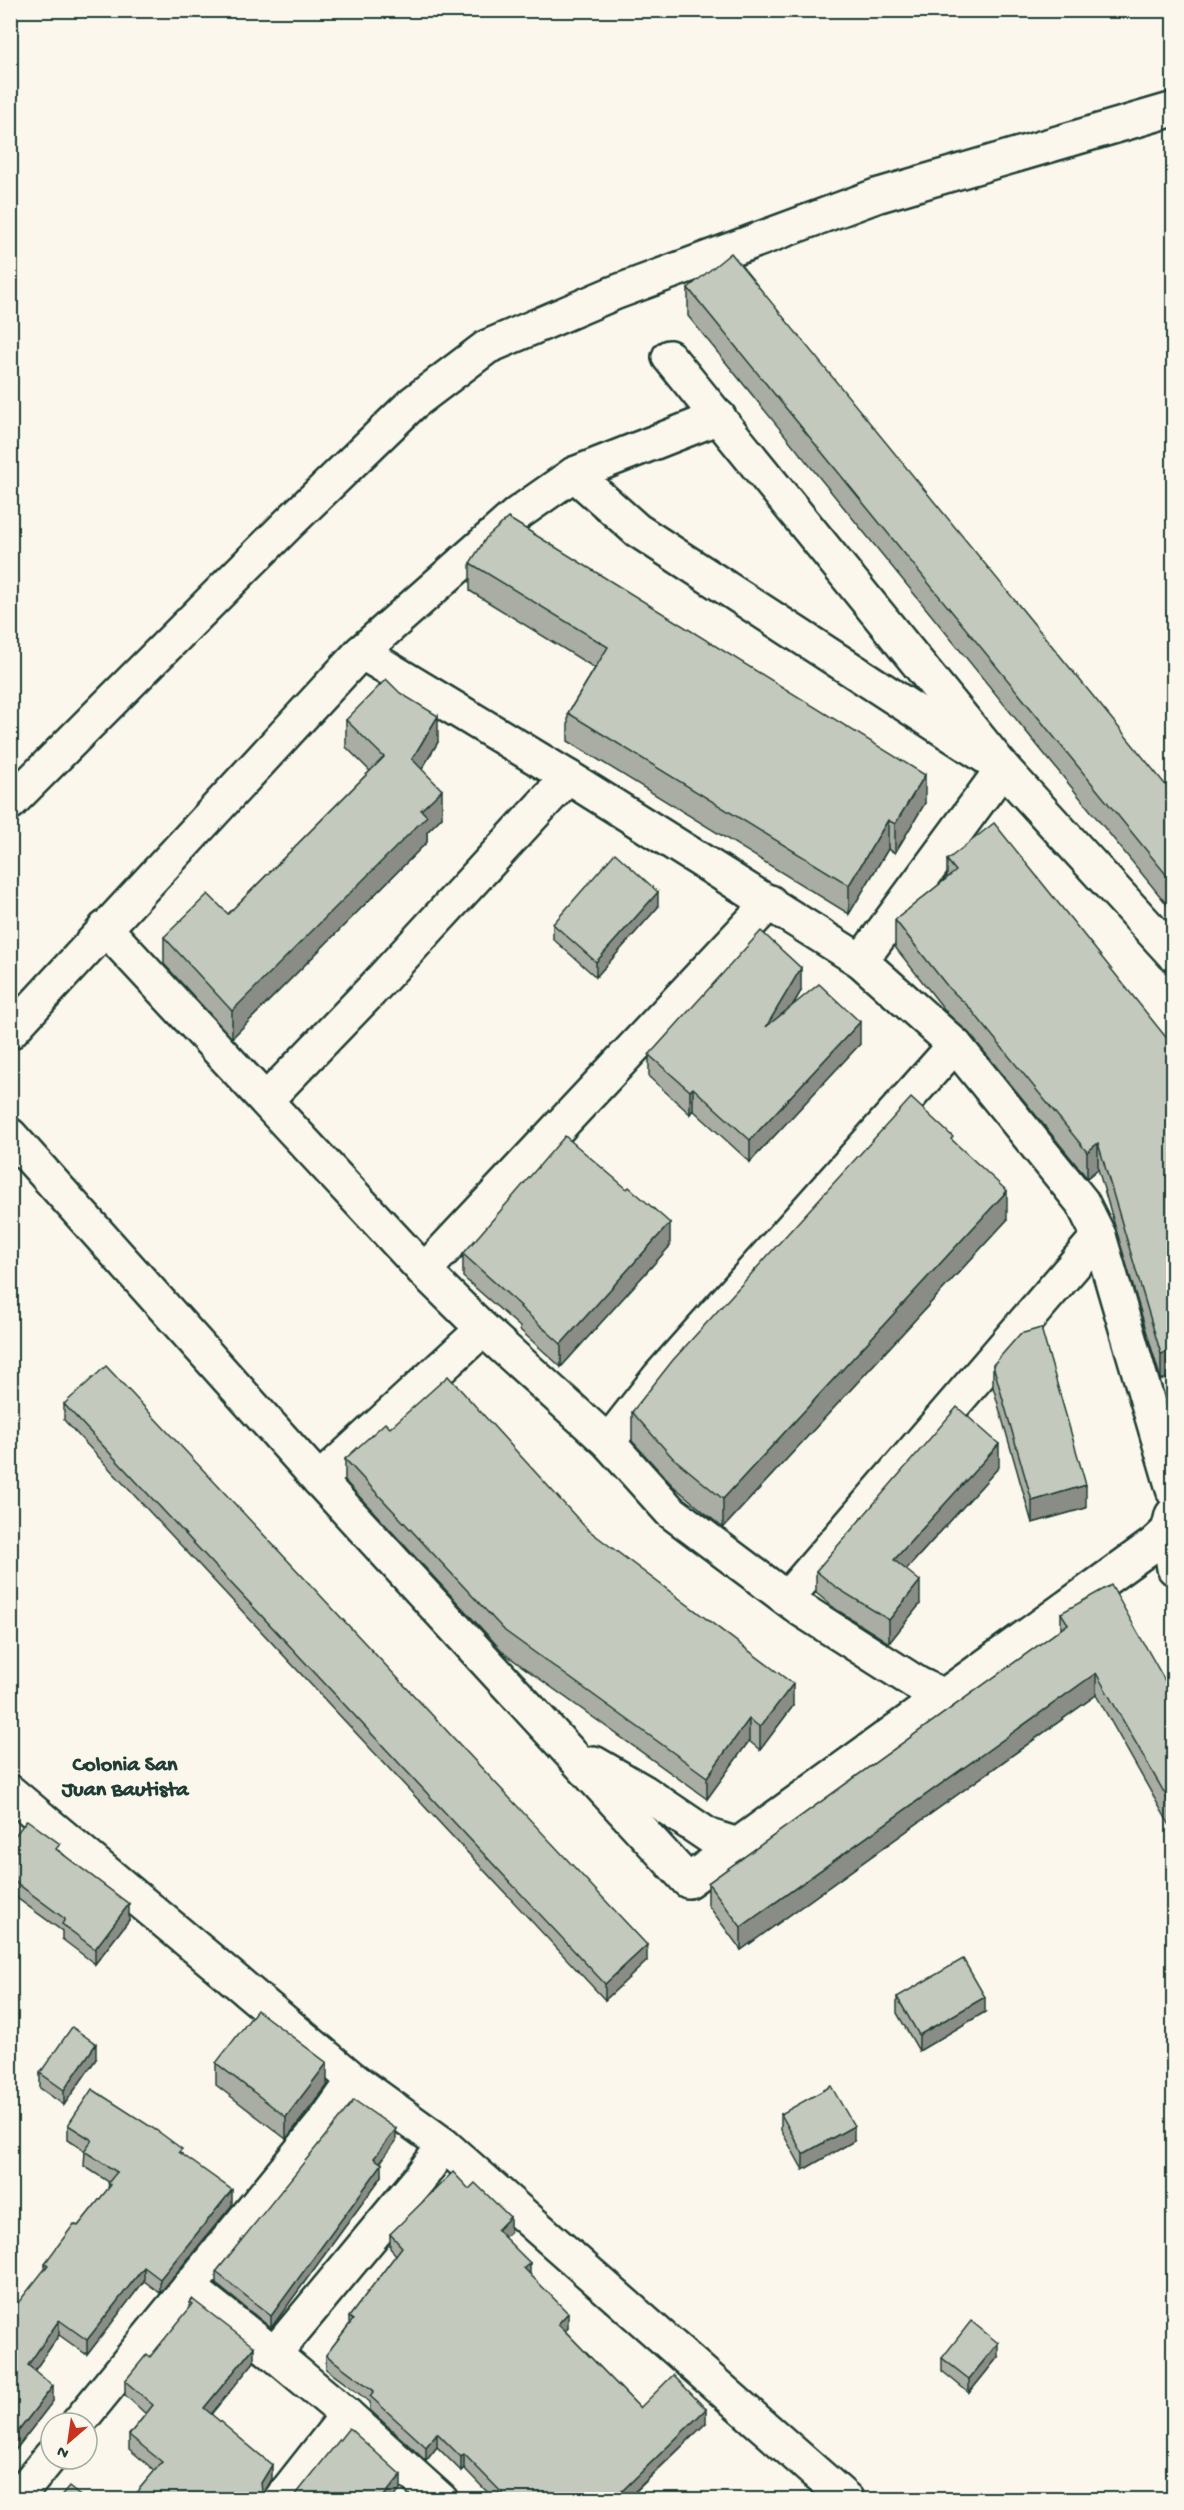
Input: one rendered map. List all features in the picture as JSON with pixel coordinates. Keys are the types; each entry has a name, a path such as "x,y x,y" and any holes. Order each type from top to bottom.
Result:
{"street":[{"path":"10,803 289,523 413,403 487,347 614,293 876,196 1173,109"},
{"path":"669,357 1003,768 1173,955"},
{"path":"10,1032 361,652 517,514 574,474 719,417"},
{"path":"574,474 637,530 1003,768"},
{"path":"361,652 568,777 861,961 955,1045 1082,1202 1099,1236 1173,1492"},
{"path":"861,961 1003,768"},
{"path":"266,1100 370,992 568,777"},
{"path":"424,1271 770,902"},
{"path":"105,928 424,1271 483,1329 608,1442 670,1511 787,1598 918,1684 944,1696"},
{"path":"608,1442 659,1377 955,1045"},
{"path":"10,1135 319,1480 688,1881 1154,1544 1171,1519"},
{"path":"787,1598 1099,1236"},
{"path":"319,1480 483,1329"},
{"path":"1171,1519 1173,1568"},
{"path":"564,1746 644,1792 709,1836 738,1845"},
{"path":"10,1792 354,2080 444,2145 847,2499"},
{"path":"88,2411 325,2121 354,2080"},
{"path":"274,2354 420,2178 444,2145"},
{"path":"189,2288 274,2354 347,2415 441,2499"},
{"path":"280,2499 347,2415"},
{"path":"15,2499 39,2470"}],"building":[{"path":"731,253 1173,794 1173,883 688,288"},
{"path":"508,518 925,775 895,824 888,820 849,885 568,713 608,647 470,563 486,538"},
{"path":"386,679 400,693 438,716 412,759 442,790 421,810 427,816 232,1011 164,937 208,894 228,914 384,757 346,720"},
{"path":"994,823 1173,1046 1173,1350 1161,1354 1098,1143 1087,1152 969,1007 948,987 895,920 956,871 947,860"},
{"path":"615,853 658,892 596,962 553,924"},
{"path":"761,931 801,968 766,1027 819,984 860,1022 750,1140 693,1088 690,1091 649,1055"},
{"path":"911,1098 1007,1191 723,1499 672,1457 632,1412 673,1360"},
{"path":"565,1136 670,1223 561,1344 463,1254"},
{"path":"1041,1328 1086,1485 1032,1501 993,1365 1020,1334"},
{"path":"106,1366 647,1945 605,1984 64,1404"},
{"path":"448,1376 587,1529 793,1684 760,1727 749,1719 707,1777 505,1631 345,1459 385,1423 390,1428"},
{"path":"957,1407 999,1444 894,1560 920,1581 889,1620 837,1588 816,1571"},
{"path":"1111,1585 1173,1695 1173,1808 1096,1673 741,1927 708,1883 1068,1624 1061,1613"},
{"path":"27,1820 60,1844 56,1849 129,1904 95,1949 62,1924 65,1919 10,1878 10,1842"},
{"path":"963,1959 985,1997 919,2035 897,1997"},
{"path":"257,2010 327,2063 286,2117 216,2063"},
{"path":"72,2027 96,2044 64,2090 40,2073"},
{"path":"831,2086 854,2126 803,2154 781,2114"},
{"path":"92,2089 159,2132 182,2149 179,2152 232,2190 160,2279 144,2267 87,2340 59,2320 28,2365 53,2386 10,2442 10,2313 48,2265 45,2263 74,2224 78,2226 111,2185 108,2183 117,2172 84,2151 92,2140 68,2125"},
{"path":"354,2100 396,2129 374,2158 382,2164 271,2316 216,2272"},
{"path":"453,2172 469,2189 475,2183 510,2217 497,2230 530,2263 524,2268 568,2313 558,2324 640,2408 673,2375 706,2409 621,2492 628,2499 508,2499 464,2454 461,2457 437,2433 426,2447 370,2396 374,2391 326,2355 353,2320 349,2317 402,2247 390,2234"},
{"path":"192,2299 254,2347 204,2408 272,2465 261,2483 262,2492 268,2499 141,2499 135,2494 162,2462 129,2435 153,2405 125,2381 147,2354 150,2357 193,2304 190,2302"},
{"path":"971,2321 998,2343 969,2379 942,2358"},
{"path":"349,2428 401,2475 383,2497 386,2499 291,2499 294,2497"},
{"path":"69,2487 84,2499 59,2499"}],"district":[{"name":"Colonia San Juan Bautista","path":"125,1775"}]}
